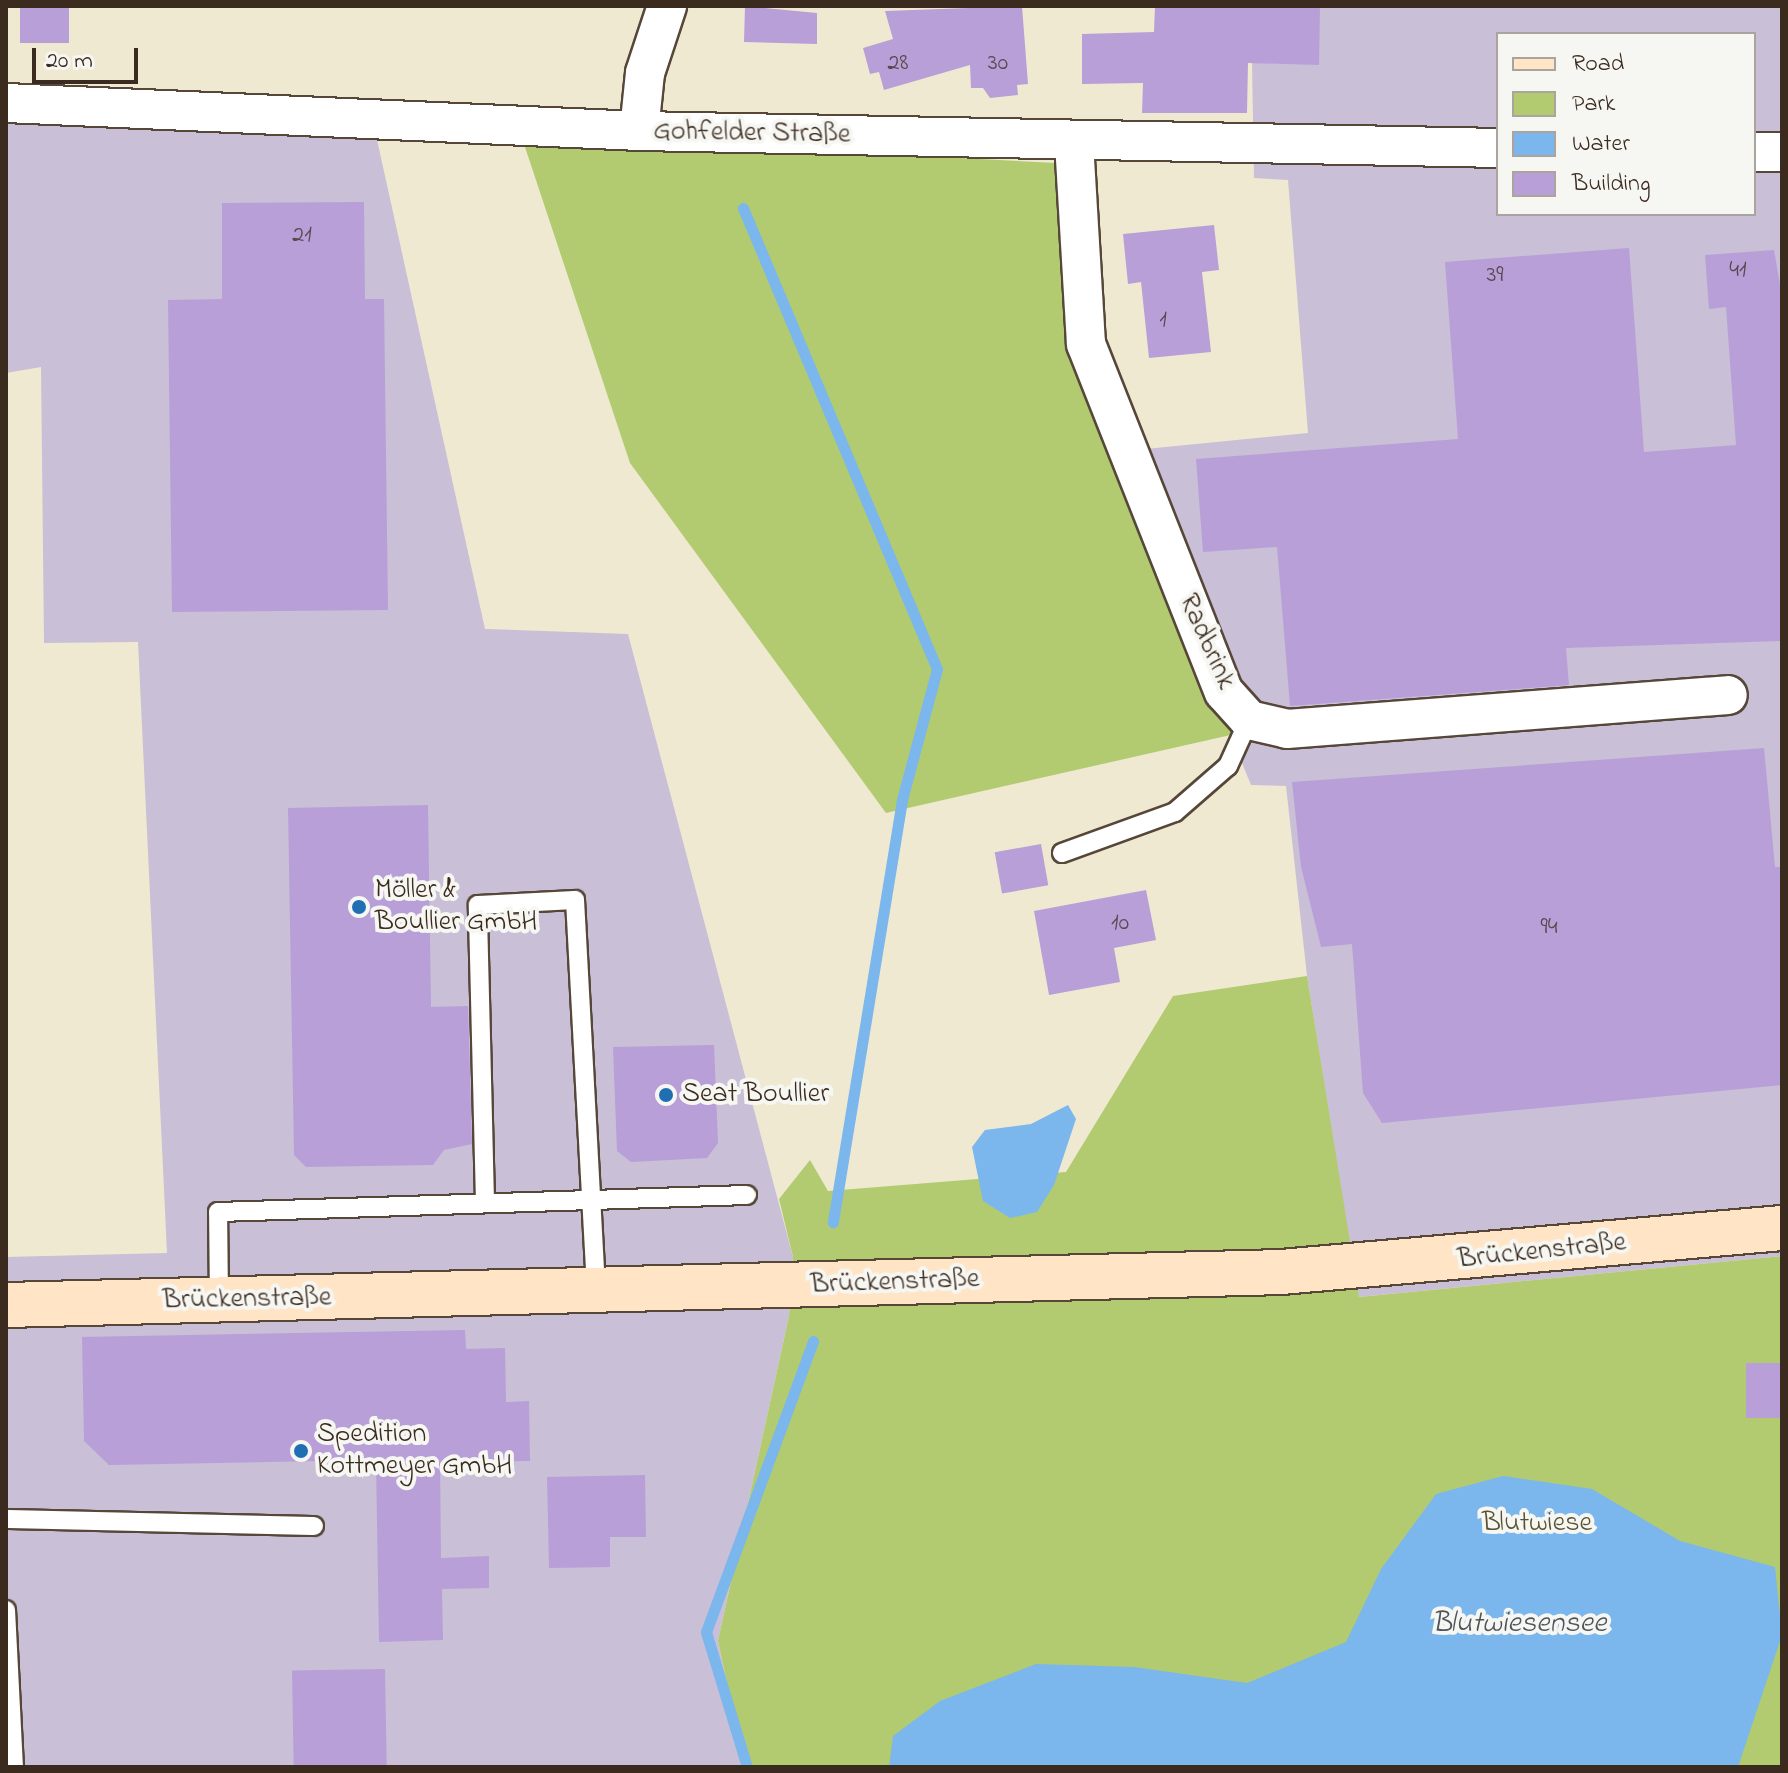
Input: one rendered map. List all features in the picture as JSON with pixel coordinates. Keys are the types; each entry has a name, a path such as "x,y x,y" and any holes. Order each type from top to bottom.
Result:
{"main road":[{"name":"Brückenstraße","path":"6,1305 596,1292 1372,1268 1782,1228"}],"street":[{"path":"639,131 645,73 667,6"},
{"name":"Gohfelder Straße","path":"6,103 639,131 1496,148"},
{"name":"Radbrink","path":"1074,142 1086,344 1224,692 1249,720 1287,729 1728,695"},
{"path":"1756,152 1782,152"}],"lane":[{"path":"1062,853 1175,812 1228,766 1249,720"},
{"path":"485,1202 478,905 575,900 596,1292"},
{"path":"219,1301 218,1212 747,1195"},
{"path":"6,1519 314,1526"},
{"path":"6,1610 14,1767"}],"shaded area":[{"path":"1251,6 1782,6 1782,1256 1358,1297 1307,976 1286,786 1251,785 1115,452 1308,433 1288,180 1254,178"},
{"path":"6,96 372,117 485,629 628,634 793,1257 789,1316 718,1641 745,1767 6,1767 6,1257 167,1253 138,642 44,643 41,367 6,373"}],"green space":[{"path":"521,135 1056,163 1076,351 1235,734 886,813 630,463"},
{"name":"Blutwiese","path":"1307,976 1359,1297 1782,1256 1782,1767 745,1767 718,1641 789,1316 793,1257 779,1199 810,1160 828,1191 1066,1172 1173,996"}],"water":[{"path":"1068,1105 1076,1119 1054,1185 1037,1212 1010,1218 983,1201 972,1147 985,1130 1031,1124"},
{"name":"Blutwiesensee","path":"1503,1476 1592,1489 1680,1541 1775,1567 1782,1635 1738,1767 889,1767 893,1736 940,1701 1036,1664 1134,1667 1247,1683 1346,1642 1381,1569 1436,1494"}],"building":[{"path":"20,6 69,6 69,43 20,43"},
{"path":"745,6 817,13 817,44 744,42"},
{"path":"1022,6 1028,84 1017,85 1018,95 990,98 983,88 971,88 970,65 884,90 879,72 870,74 863,48 893,39 885,11"},
{"path":"1155,6 1320,6 1319,65 1248,63 1247,113 1142,113 1143,83 1082,84 1082,34 1154,32"},
{"path":"364,202 365,299 384,299 388,610 172,612 168,300 222,299 222,203"},
{"path":"1214,225 1219,270 1202,272 1211,352 1149,358 1141,282 1128,284 1123,234"},
{"path":"1629,248 1644,452 1736,445 1726,307 1709,309 1705,255 1774,250 1782,296 1782,641 1566,648 1569,685 1290,706 1277,547 1203,552 1196,459 1458,439 1445,262"},
{"path":"1764,748 1775,867 1782,867 1782,1085 1382,1123 1363,1093 1352,944 1321,947 1301,867 1292,782"},
{"name":"Möller & Boullier GmbH","path":"428,805 431,1007 468,1006 472,1144 444,1150 433,1165 306,1167 294,1155 288,808"},
{"path":"1041,844 1048,885 1002,894 995,852"},
{"path":"1146,890 1156,940 1114,948 1120,982 1049,995 1034,911"},
{"name":"Seat Boullier","path":"714,1045 718,1143 707,1158 631,1162 617,1151 613,1047"},
{"name":"Spedition Kottmeyer GmbH","path":"465,1330 466,1349 505,1348 506,1402 529,1401 530,1461 440,1462 441,1558 489,1556 489,1588 442,1589 443,1640 379,1642 376,1460 109,1465 84,1441 82,1337"},
{"path":"1746,1363 1782,1363 1782,1418 1746,1418"},
{"path":"645,1475 646,1537 610,1537 610,1567 549,1568 547,1477"},
{"path":"385,1669 387,1767 294,1767 292,1671"}],"waterway":[{"path":"743,208 937,669 902,800 833,1222"},
{"path":"747,1767 706,1632 813,1341"}],"place":[{"name":"Möller & Boullier GmbH","path":"359,907"},
{"name":"Seat Boullier","path":"666,1095"},
{"name":"Spedition Kottmeyer GmbH","path":"301,1451"}]}
